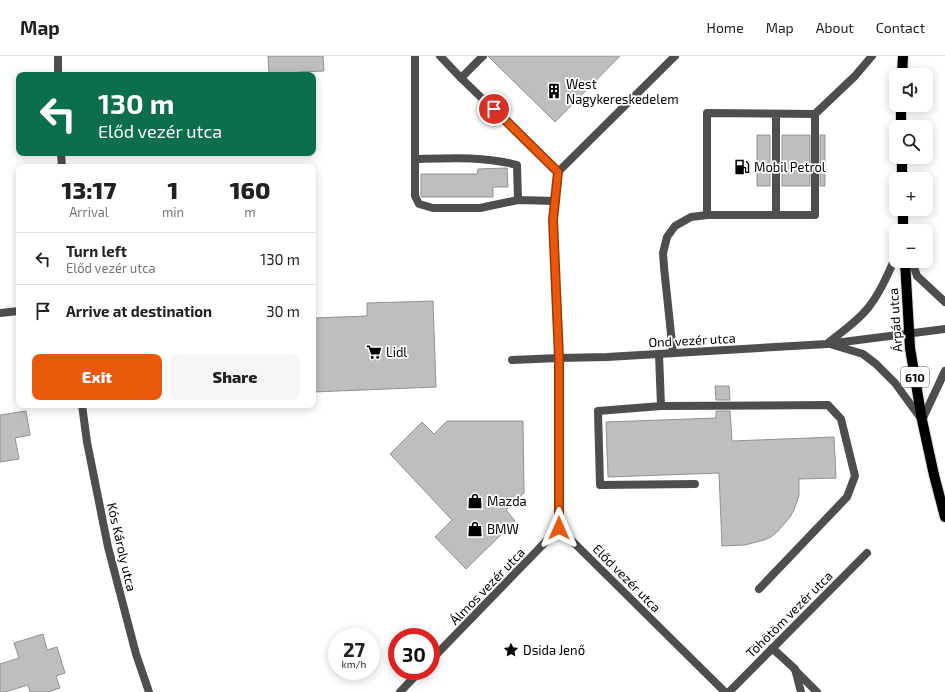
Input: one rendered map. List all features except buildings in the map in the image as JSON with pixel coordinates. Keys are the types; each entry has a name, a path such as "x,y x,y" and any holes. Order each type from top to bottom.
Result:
{"main road":[{"path":"902,68 903,56"},
{"name":"Árpád utca","path":"905,268 910,348 922,420 945,517"}],"street":[{"path":"58,56 58,72"},
{"path":"414,56 415,196 419,204 433,208 480,208 518,200 556,201"},
{"path":"440,56 558,172"},
{"path":"461,78 483,56"},
{"path":"559,528 559,358 553,220 558,172 675,56"},
{"path":"707,215 707,113 815,114 855,76 872,56"},
{"path":"776,114 776,215"},
{"path":"673,353 663,252 667,237 675,226 692,217 707,215 815,215 815,114"},
{"path":"415,159 474,158 503,161 517,165 518,200"},
{"path":"827,344 868,308 881,288 890,268"},
{"path":"914,268 917,276 945,302"},
{"path":"0,313 16,311"},
{"name":"Ond vezér utca","path":"512,360 607,357 827,344 945,329"},
{"name":"Ond vezér utca","path":"827,344 863,354 876,364 895,383 922,420"},
{"path":"659,354 661,406"},
{"path":"922,420 945,371"},
{"path":"695,484 600,485 598,411 661,406 828,405 841,419 855,476 847,497 759,589"},
{"name":"Kós Károly utca","path":"82,408 87,442 108,547 136,654 149,692"},
{"name":"Álmos vezér utca","path":"440,651 559,528"},
{"name":"Előd vezér utca","path":"559,528 725,692"},
{"name":"Töhötöm vezér utca","path":"729,692 867,552"},
{"path":"772,648 817,692"},
{"path":"795,669 801,692"},
{"path":"400,692 411,680"}],"place":[{"name":"West Nagykereskedelem","path":"554,91"},
{"name":"Mobil Petrol","path":"742,167"},
{"name":"Lidl","path":"374,352"},
{"name":"Mazda","path":"475,501"},
{"name":"BMW","path":"475,529"},
{"name":"Dsida Jenő","path":"511,650"}],"route":[{"path":"494,109 558,172 553,220 559,358 559,528"}]}
